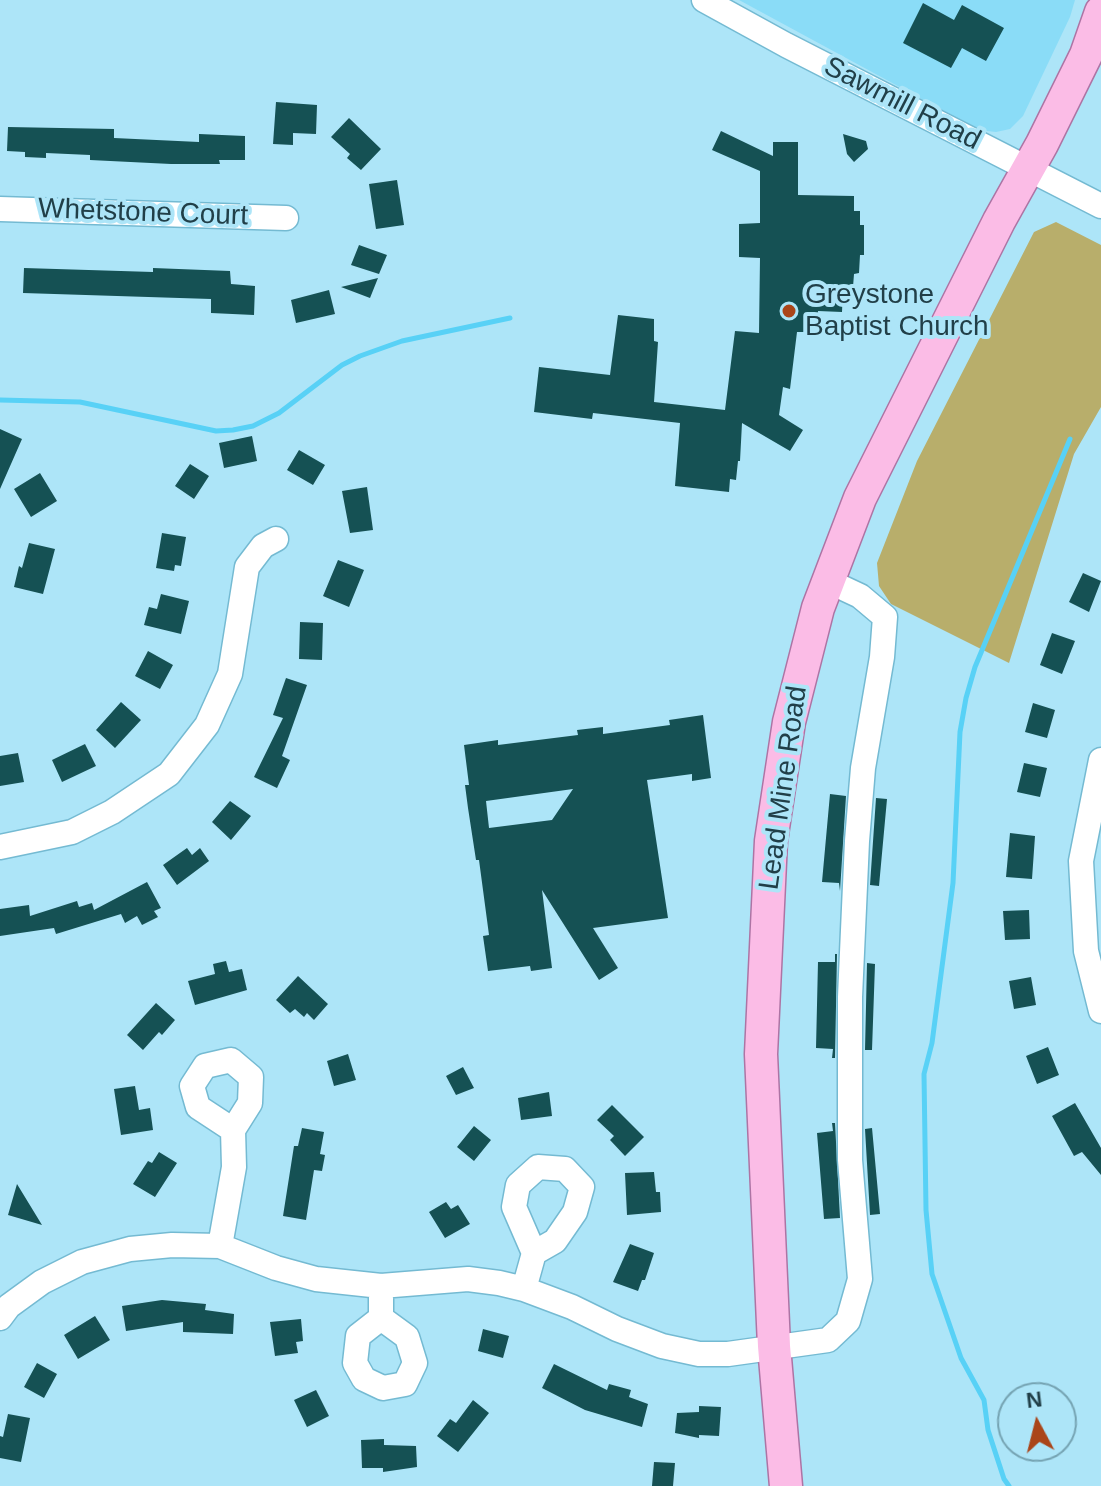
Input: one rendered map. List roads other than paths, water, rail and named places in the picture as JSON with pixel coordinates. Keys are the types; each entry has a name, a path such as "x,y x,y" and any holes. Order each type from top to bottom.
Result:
{"main road":[{"name":"Lead Mine Road","path":"786,1486 774,1346 761,1054 771,841 789,722 818,608 860,498 1086,55 1101,12"}],"street":[{"name":"Sawmill Road","path":"704,0 1101,206"},
{"name":"Whetstone Court","path":"0,209 286,218"},
{"path":"0,847 72,832 112,812 169,774 207,725 230,674 247,567 263,546 276,539"},
{"path":"3,1307 42,1282 82,1262 130,1249 172,1245 220,1246 276,1268 316,1279 381,1286 468,1279 524,1289 662,1346 699,1354 728,1354 828,1340 848,1321 860,1279 850,1160 850,997 862,783 869,722 882,657 885,617 860,596 828,581"},
{"path":"1101,760 1081,861 1086,951 1101,1011"},
{"path":"220,1246 234,1167 233,1130"},
{"path":"524,1289 534,1253"},
{"path":"381,1286 381,1318"}],"waterway":[{"path":"0,400 80,402 216,431 233,430 253,426 279,413 342,365 360,356 402,341 510,318"},
{"path":"1009,1486 988,1430 984,1400 961,1358 932,1274 926,1210 924,1074 932,1043 953,883 960,732 966,698 975,667 1070,439"}],"place":[{"name":"Greystone Baptist Church","path":"789,311"}]}
